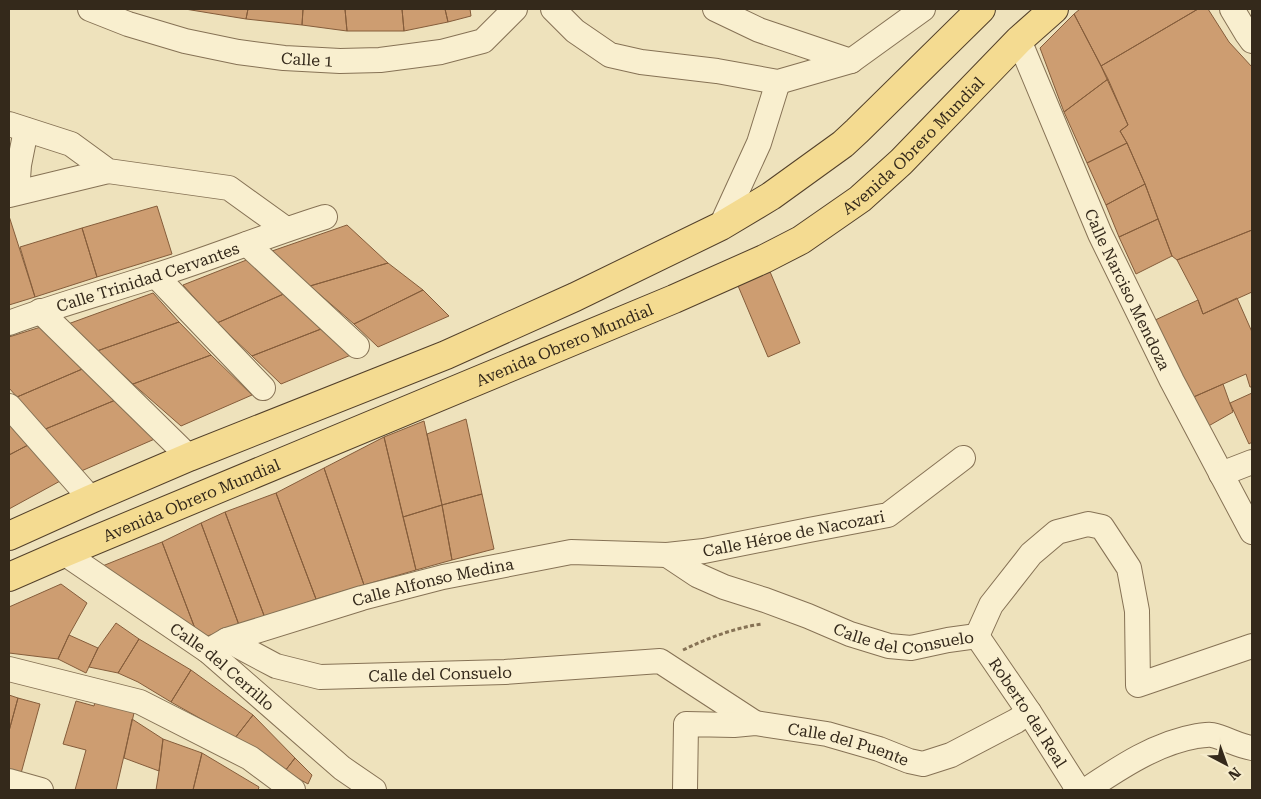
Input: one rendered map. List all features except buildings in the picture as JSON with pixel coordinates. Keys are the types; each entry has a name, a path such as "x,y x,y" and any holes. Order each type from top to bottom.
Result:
{"main road":[{"path":"9,536 189,457 446,355 574,297 721,226 771,196 843,144 981,9"},
{"name":"Avenida Obrero Mundial","path":"9,577 674,298 764,259 801,240 860,199 901,162 1020,40 1054,9"}],"street":[{"name":"Calle 1","path":"90,9 128,24 185,41 238,52 284,58 380,60 441,52 483,41 515,9"},
{"path":"554,9 575,31 610,55 641,62 717,71 778,82 850,61 923,9"},
{"path":"715,9 759,30 850,61"},
{"path":"1232,9 1252,41"},
{"name":"Calle Narciso Mendoza","path":"1020,40 1100,234 1172,381 1252,532"},
{"path":"721,226 759,143 778,82"},
{"path":"108,171 71,144 17,127 19,165 13,193 108,171 229,188 286,229"},
{"name":"Calle Trinidad Cervantes","path":"9,323 40,311 156,276 286,229 325,217"},
{"path":"247,244 357,346"},
{"path":"156,276 263,388"},
{"path":"40,311 189,457"},
{"path":"9,406 91,499"},
{"name":"Calle Héroe de Nacozari","path":"667,555 704,551 888,515 963,458"},
{"path":"1221,474 1252,462"},
{"name":"Calle del Consuelo","path":"667,555 697,575 724,586 808,616 850,634 889,646 911,648 977,636 991,605 1031,554 1057,532 1088,524 1102,527 1129,568 1136,611 1138,685 1252,646"},
{"name":"Calle Alfonso Medina","path":"218,645 362,598 443,577 571,552 667,555"},
{"name":"Calle del Cerrillo","path":"64,553 218,645 255,691 342,768 374,790"},
{"name":"Roberto del Real","path":"977,636 1029,712 1074,783 1076,790"},
{"name":"Calle del Consuelo","path":"218,645 276,666 320,677 505,672 660,661"},
{"path":"660,661 755,723"},
{"path":"255,691 276,666"},
{"path":"9,669 140,702 250,758 293,790"},
{"name":"Calle del Puente","path":"685,790 686,724 734,725 755,723 827,734 923,764 951,756 1029,712"},
{"path":"1086,790 1110,774 1160,747 1187,738 1210,734 1249,752"},
{"path":"9,781 41,790"}],"path":[{"path":"660,661 708,638 746,626 764,623"}]}
